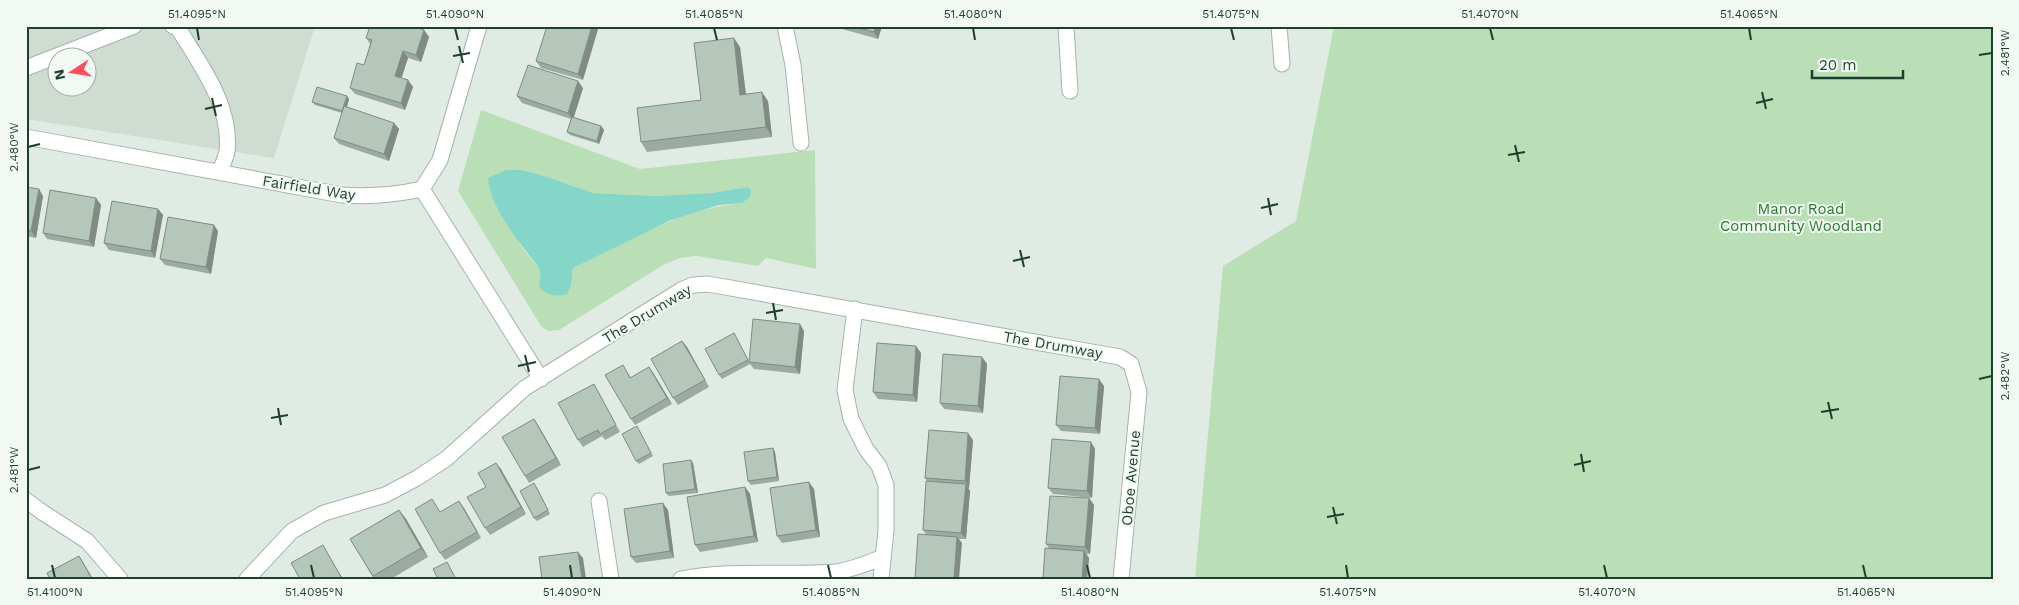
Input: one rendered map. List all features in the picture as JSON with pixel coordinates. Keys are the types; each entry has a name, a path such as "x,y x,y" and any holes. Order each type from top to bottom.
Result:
{"street":[{"path":"26,68 134,26"},
{"path":"479,26 440,160 422,189 540,379"},
{"path":"785,26 793,65 801,143"},
{"path":"1066,26 1070,91"},
{"path":"1279,26 1282,64"},
{"path":"178,27 214,88 225,123 227,151 219,172"},
{"name":"Fairfield Way","path":"26,137 342,195 368,197 397,195 422,189"},
{"name":"The Drumway","path":"251,577 292,531 324,513 385,495 417,478 446,459 525,388 681,290 693,285 708,284 1120,356 1131,364 1136,378"},
{"path":"855,309 845,390 851,419 866,449 879,466 886,485 886,530 881,579"},
{"name":"Oboe Avenue","path":"1121,579 1139,392 1136,378"},
{"path":"26,500 87,541 120,579"},
{"path":"600,500 611,579"},
{"path":"681,579 695,576 743,573 836,572 883,557"}],"shaded area":[{"path":"26,26 315,26 274,158 26,119"}],"green space":[{"name":"Manor Road Community Woodland","path":"1334,26 1993,26 1993,579 1195,579 1223,266 1296,221"},
{"path":"481,110 640,169 815,150 816,269 766,258 758,266 696,256 680,258 663,265 559,330 548,331 541,326 458,191","holes":["541,175 594,193 656,196 711,193 748,187 751,191 742,203 719,206 676,219 634,237 573,268 571,285 541,276 538,267 502,217"]}],"water":[{"path":"506,170 520,170 541,175 594,193 656,196 711,193 748,187 751,190 750,197 742,203 719,205 669,221 573,268 571,285 567,294 555,295 548,294 539,286 539,269 507,226 493,197 488,178"}],"building":[{"path":"370,26 412,26 424,30 416,55 403,51 395,76 408,80 401,103 350,88 357,63 364,65 372,40 366,38"},
{"path":"547,26 592,26 578,74 536,61"},
{"path":"851,26 876,26 874,32"},
{"path":"734,38 740,95 762,92 766,127 641,142 637,108 701,100 694,43"},
{"path":"528,65 578,81 568,113 517,96"},
{"path":"317,87 347,96 342,111 312,102"},
{"path":"344,106 394,123 384,154 334,138"},
{"path":"572,117 601,126 597,141 567,132"},
{"path":"26,187 39,189 31,231 26,230"},
{"path":"50,190 96,198 89,241 43,233"},
{"path":"112,201 158,209 151,251 104,243"},
{"path":"168,217 214,225 206,267 160,259"},
{"path":"753,319 800,324 795,367 749,362"},
{"path":"734,333 748,360 719,375 705,349"},
{"path":"682,341 705,380 673,398 651,359"},
{"path":"877,343 916,346 913,395 873,392"},
{"path":"943,354 982,357 978,406 940,403"},
{"path":"623,365 630,378 649,367 667,398 631,419 605,375"},
{"path":"1060,376 1099,379 1095,428 1056,425"},
{"path":"594,384 616,425 600,434 598,430 578,440 558,403"},
{"path":"534,419 556,458 525,476 502,437"},
{"path":"637,426 651,453 636,461 622,434"},
{"path":"929,430 968,433 965,481 925,478"},
{"path":"1052,439 1091,442 1087,491 1048,488"},
{"path":"773,448 777,477 748,481 744,452"},
{"path":"691,460 695,489 666,493 663,464"},
{"path":"496,463 521,507 485,528 467,497 486,487 478,473"},
{"path":"926,481 966,484 961,533 923,530"},
{"path":"809,482 816,530 777,536 770,488"},
{"path":"534,483 548,510 534,518 520,491"},
{"path":"745,487 754,536 695,545 687,497"},
{"path":"1050,496 1089,498 1085,547 1046,544"},
{"path":"432,499 440,512 459,501 477,532 440,553 415,509"},
{"path":"663,503 670,551 631,557 624,509"},
{"path":"399,510 421,548 373,576 350,539"},
{"path":"918,534 957,537 954,579 915,579"},
{"path":"323,545 342,579 300,579 291,563"},
{"path":"1045,548 1084,551 1082,579 1043,579"},
{"path":"578,552 582,579 542,579 539,557"},
{"path":"79,556 92,579 50,579 47,573"},
{"path":"447,562 456,579 438,579 433,569"}]}
